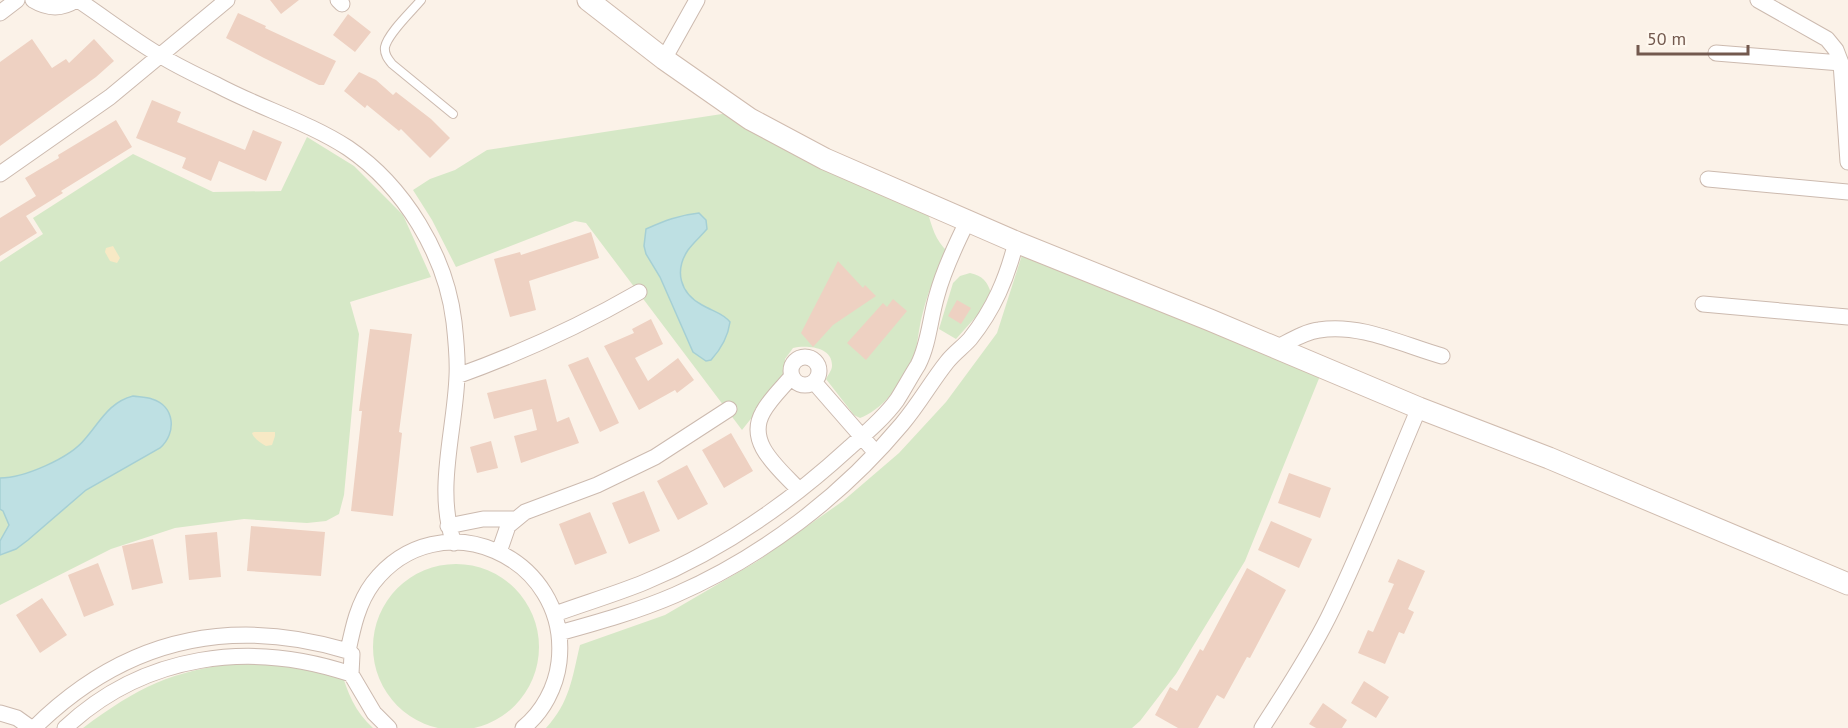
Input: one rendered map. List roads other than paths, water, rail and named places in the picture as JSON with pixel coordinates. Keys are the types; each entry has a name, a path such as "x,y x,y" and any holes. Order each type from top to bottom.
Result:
{"street":[{"path":"0,13 17,0"},
{"path":"33,0 50,8 69,5 77,0 160,56 337,142 373,167 416,219 433,251 451,303 457,345 457,376 446,484 448,526 454,543"},
{"path":"0,174 110,97 227,0"},
{"path":"588,0 664,59 750,119 825,159 1016,242 1419,408 1559,463 1848,584"},
{"path":"664,59 698,0"},
{"path":"1758,0 1827,39 1836,50 1841,63 1848,162"},
{"path":"1716,53 1841,63"},
{"path":"1708,179 1848,192"},
{"path":"555,614 645,582 700,555 749,526 799,490 862,436 896,400 919,364 937,295 956,244 968,220"},
{"path":"559,633 619,617 666,598 731,567 783,534 832,496 876,453 926,393 948,361 979,327 999,295 1016,242"},
{"path":"457,376 543,343 639,292"},
{"path":"1703,304 1848,316"},
{"path":"1276,348 1319,330 1342,329 1379,336 1442,356"},
{"path":"925,348 948,361"},
{"path":"792,375 799,384 814,382 819,372 816,362 805,358 795,362 792,375 763,411 757,434 760,445 768,457 799,490"},
{"path":"814,382 876,453"},
{"path":"1262,728 1327,621 1419,408"},
{"path":"499,552 505,533 514,519 525,512 597,485 655,457 729,409"},
{"path":"448,526 483,519 514,519"},
{"path":"348,651 358,611 373,584 383,572 409,554 423,548 454,543 477,545 499,552 512,559 534,577 555,614 559,633 560,653 554,684 539,711 523,728"},
{"path":"0,713 16,718 32,728 72,694 117,666 150,652 192,640 236,635 271,635 306,640 352,654 351,674 374,713 389,728"},
{"path":"65,728 86,710 129,684 177,665 201,660 252,655 277,656 326,665 351,674"}],"lane":[{"path":"421,0 388,39 385,48 386,57 453,114"}],"water":[{"path":"699,213 706,220 707,229 690,247 684,258 680,273 682,281 684,288 695,300 721,314 730,322 728,333 721,347 711,360 706,361 693,352 644,246 646,229 685,215"},
{"path":"133,396 160,402 169,414 171,428 160,448 86,490 28,540 16,549 0,555 0,541 9,525 0,509 0,478 21,475 58,460 78,446 111,408"}]}
